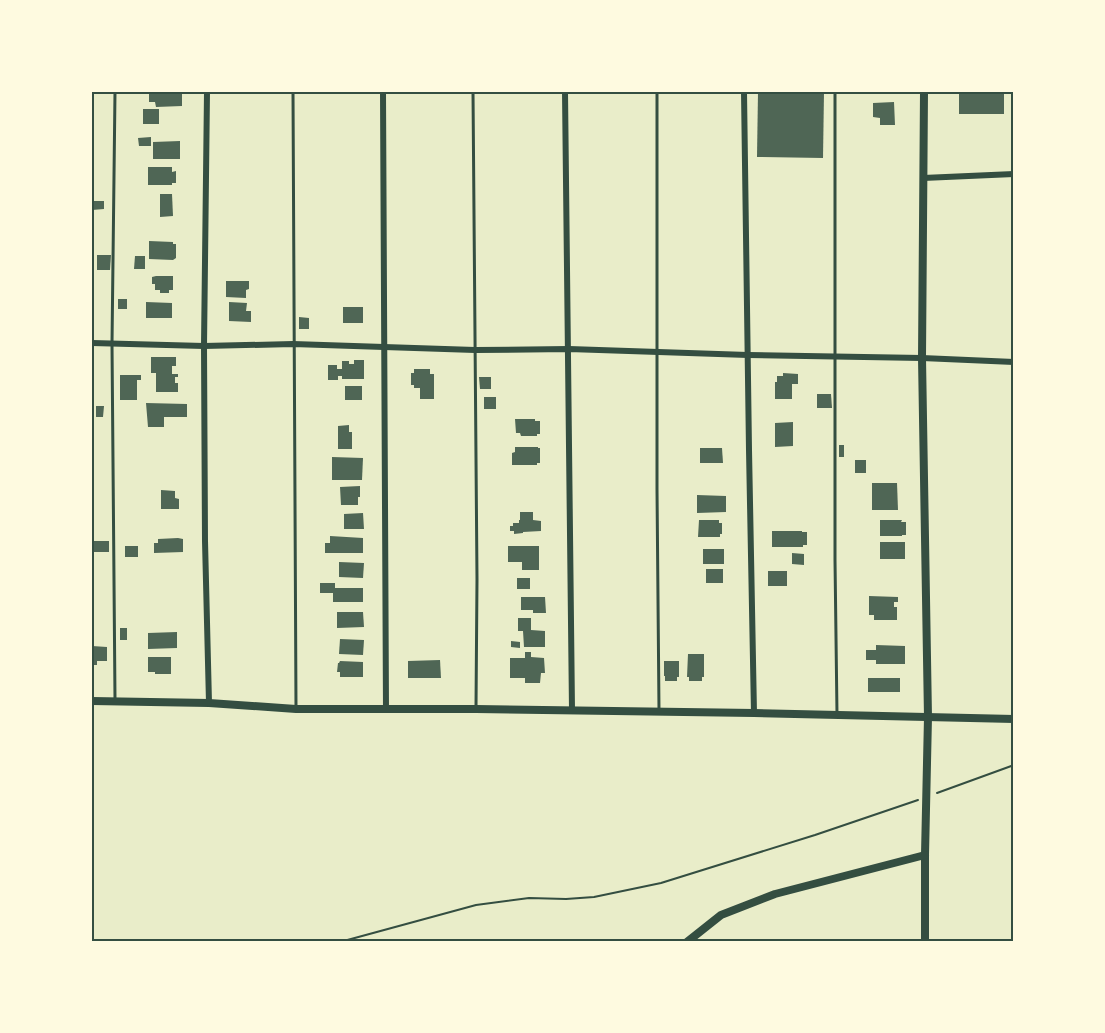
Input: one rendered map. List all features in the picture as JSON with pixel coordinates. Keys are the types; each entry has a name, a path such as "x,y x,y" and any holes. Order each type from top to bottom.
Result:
{"street":[{"path":"207,92 204,346 209,703"},
{"path":"383,92 386,709"},
{"path":"565,92 572,710"},
{"path":"744,92 754,713"},
{"path":"924,92 922,358 928,717 925,942"},
{"path":"923,177 1014,174"},
{"path":"92,343 204,346 293,344 475,350 569,349 1014,362"},
{"path":"92,701 209,703 296,709 572,710 1014,719"},
{"path":"687,942 721,915 775,894 925,855"}],"lane":[{"path":"115,92 112,344 115,702"},
{"path":"293,92 296,709"},
{"path":"473,92 476,709"},
{"path":"657,92 659,712"},
{"path":"835,92 837,714"}],"path":[{"path":"340,942 476,905 529,898 594,897 661,883 815,835 1014,765"}],"building":[{"path":"149,92 182,92 182,106 156,107 155,102 149,102"},
{"path":"758,92 824,92 823,158 757,157"},
{"path":"959,92 1004,92 1004,114 959,114"},
{"path":"894,102 895,125 880,125 880,118 873,117 873,103"},
{"path":"143,109 159,109 159,124 143,124"},
{"path":"151,137 151,146 139,146 138,138"},
{"path":"180,141 180,159 153,159 153,142"},
{"path":"148,167 172,167 172,172 176,171 176,183 148,185"},
{"path":"160,194 172,194 173,216 160,217"},
{"path":"92,201 104,201 104,209 92,210"},
{"path":"149,241 173,242 176,244 176,258 173,260 149,259"},
{"path":"97,255 111,255 110,270 97,270"},
{"path":"135,256 145,256 145,269 134,269"},
{"path":"173,276 173,290 169,290 169,293 160,293 160,290 155,290 152,277"},
{"path":"226,281 249,281 246,298 226,297"},
{"path":"118,299 127,299 127,309 118,309"},
{"path":"146,302 172,303 172,318 146,318"},
{"path":"229,302 247,303 246,311 251,311 251,322 229,321"},
{"path":"343,307 363,307 363,323 343,323"},
{"path":"299,317 309,318 309,329 299,329"},
{"path":"151,357 176,357 176,366 172,366 172,374 178,374 178,377 175,377 175,383 178,383 178,392 156,392 156,373 151,373"},
{"path":"354,360 364,360 364,379 342,379 342,376 338,376 338,380 328,380 328,365 337,365 337,369 342,369 342,361 354,364"},
{"path":"414,369 430,369 430,374 434,374 434,399 420,399 420,388 414,388 414,385 411,385 411,373 414,373"},
{"path":"783,373 798,374 798,384 792,384 792,399 775,399 775,382 777,382 777,376 783,376"},
{"path":"120,375 141,375 141,380 137,380 137,400 120,400"},
{"path":"479,377 491,377 491,389 480,389"},
{"path":"345,386 362,386 362,400 345,400"},
{"path":"817,394 831,394 832,408 817,408"},
{"path":"484,397 496,397 496,409 484,409"},
{"path":"146,403 187,404 187,417 164,417 164,427 148,427"},
{"path":"96,406 104,406 103,417 96,417"},
{"path":"515,419 540,421 540,434 521,436 520,433 516,433"},
{"path":"793,422 793,446 775,447 775,423"},
{"path":"349,425 349,432 352,432 352,449 338,449 338,426"},
{"path":"839,445 844,445 844,457 839,457"},
{"path":"515,447 540,448 540,463 512,465 512,453 515,452"},
{"path":"700,448 722,448 723,463 700,463"},
{"path":"332,457 363,458 362,480 332,480"},
{"path":"855,460 866,460 866,473 855,473"},
{"path":"872,483 897,483 898,510 872,510"},
{"path":"360,486 358,505 341,505 340,487"},
{"path":"161,490 175,491 175,498 179,499 179,509 161,509"},
{"path":"697,495 726,496 726,512 697,513"},
{"path":"520,512 533,512 533,520 541,521 541,531 514,534 514,531 510,531 513,523 519,523"},
{"path":"363,513 364,529 344,529 344,514"},
{"path":"699,520 719,520 719,523 722,523 720,537 698,537"},
{"path":"880,520 906,522 906,535 880,536"},
{"path":"772,531 807,532 807,545 772,547"},
{"path":"330,536 363,538 363,553 325,553 325,543 330,543"},
{"path":"158,539 183,539 183,552 154,553 154,543 158,543"},
{"path":"93,541 109,541 109,552 93,552"},
{"path":"880,542 905,542 905,559 880,559"},
{"path":"125,546 138,546 138,557 125,557"},
{"path":"508,546 539,546 539,570 522,570 522,562 508,562"},
{"path":"703,549 724,549 724,564 703,564"},
{"path":"792,553 804,554 804,565 792,564"},
{"path":"339,562 364,563 363,578 339,577"},
{"path":"706,569 723,569 723,583 706,583"},
{"path":"768,571 787,571 787,586 768,586"},
{"path":"517,578 530,578 530,589 517,589"},
{"path":"320,583 335,583 335,588 363,588 363,602 333,602 333,593 320,593"},
{"path":"869,596 898,597 898,602 894,602 894,607 897,607 897,620 874,620 874,615 869,615"},
{"path":"521,597 545,597 546,613 521,610"},
{"path":"337,612 363,612 364,627 337,628"},
{"path":"518,618 531,618 531,630 545,631 545,647 524,647 523,631 518,631"},
{"path":"120,628 127,628 127,640 120,640"},
{"path":"177,632 177,648 148,649 148,633"},
{"path":"340,639 364,640 363,655 339,654"},
{"path":"511,641 520,642 520,648 511,647"},
{"path":"876,645 905,646 905,664 876,664 876,660 866,660 866,650 876,650"},
{"path":"92,646 107,647 107,661 97,661 97,665 92,665"},
{"path":"525,652 531,652 531,657 544,658 545,673 541,673 540,683 525,683 525,678 510,678 510,658 525,658"},
{"path":"688,654 704,654 702,681 689,681 687,677"},
{"path":"148,657 171,657 171,674 148,672"},
{"path":"440,660 441,678 408,678 408,661"},
{"path":"340,661 363,662 363,677 340,677 340,672 337,672"},
{"path":"664,661 679,661 677,681 665,681"},
{"path":"868,678 900,678 900,692 868,692"}]}
